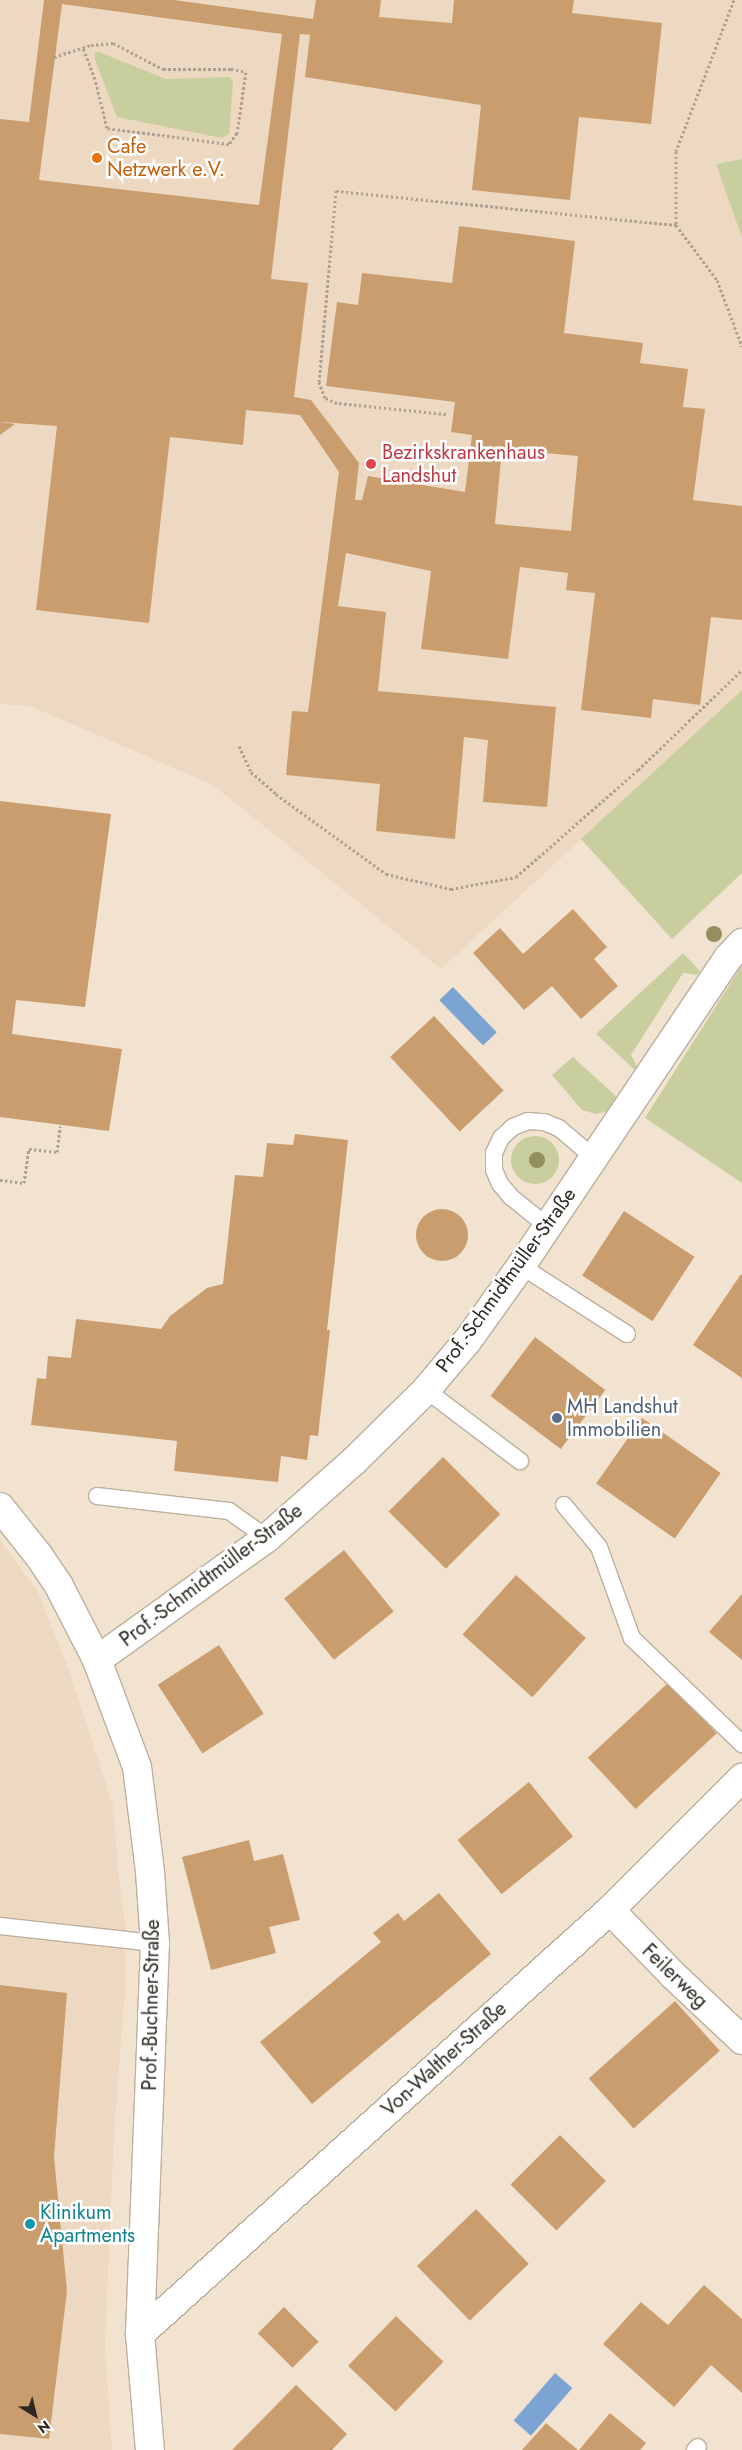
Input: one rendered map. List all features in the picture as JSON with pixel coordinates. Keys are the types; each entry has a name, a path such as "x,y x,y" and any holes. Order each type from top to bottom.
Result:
{"street":[{"name":"Prof.-Schmidtmüller-Straße","path":"97,1660 267,1538 353,1462 426,1390 468,1340 521,1266 728,958 742,943"},
{"name":"Prof.-Buchner-Straße","path":"0,1507 39,1556 59,1586 97,1660 137,1768 150,1872 155,1943 140,2334 150,2450"},
{"name":"Von-Walther-Straße","path":"140,2334 610,1910 742,1778"},
{"name":"Feilerweg","path":"610,1910 672,1975 742,2040"}],"lane":[{"path":"547,1226 511,1197 500,1184 494,1170 494,1153 501,1138 513,1127 528,1121 544,1122 559,1128 593,1158"},
{"path":"521,1266 627,1334"},
{"path":"426,1390 520,1461"},
{"path":"97,1496 228,1511 267,1538"},
{"path":"564,1504 599,1547 632,1638 742,1744"},
{"path":"0,1926 155,1943"}],"path":[{"path":"734,0 676,151 676,226 717,280 742,346"},
{"path":"54,57 83,48 113,43 163,69 231,69 246,72 237,133 229,144 107,128 95,79 83,48"},
{"path":"446,414 338,403 325,398 319,382 336,191 676,226"},
{"path":"239,746 251,772 276,794 386,874 451,889 516,877 638,770 742,670"},
{"path":"0,1180 24,1183 29,1149 57,1152 60,1126"}],"shaded area":[{"name":"Bezirkskrankenhaus Landshut","path":"0,0 742,0 742,159 716,164 742,238 742,690 441,969 213,785 30,706 0,704"},
{"path":"0,1541 37,1590 68,1668 113,1805 125,1924 125,1990 114,2134 105,2346 112,2450 0,2450"}],"green space":[{"path":"99,52 166,79 230,77 233,82 229,134 222,138 117,117 95,60 95,53"},
{"path":"742,159 742,238 716,164"},
{"path":"742,690 742,873 672,939 581,839"},
{"path":"683,953 700,971 697,975 683,973 631,1055 638,1069 636,1071 596,1034"},
{"path":"742,965 742,1183 645,1118"},
{"path":"573,1057 618,1098 608,1111 596,1114 582,1110 552,1075"},
{"path":"535,1136 544,1138 552,1143 557,1151 559,1160 557,1169 552,1177 544,1182 535,1184 526,1182 518,1177 513,1169 511,1160 513,1151 518,1143 526,1138"}],"water":[{"path":"453,987 497,1032 483,1046 439,1000"},
{"path":"555,2373 572,2388 531,2436 514,2421"}],"building":[{"path":"44,0 174,0 313,19 316,0 381,0 379,17 452,23 454,0 574,0 572,13 662,23 651,124 579,117 570,200 472,190 481,105 305,77 310,35 300,34 271,279 308,283 294,397 311,400 359,463 355,500 362,500 368,476 465,492 472,435 451,432 455,402 326,386 337,302 358,305 362,273 452,283 459,226 575,241 564,333 643,343 640,363 688,369 683,407 705,409 693,500 742,506 742,620 711,617 700,705 653,699 651,718 581,710 595,593 566,590 568,573 520,567 508,659 421,649 431,571 346,553 338,606 386,612 378,691 556,707 547,807 483,802 488,740 464,737 455,839 376,831 380,784 286,775 292,711 308,712 339,472 300,415 246,410 243,445 170,437 149,623 36,610 57,426 0,422 0,119 29,122","holes":["62,4 282,34 259,205 39,180","502,449 578,456 571,531 495,524"]},
{"path":"0,422 15,424 0,435"},
{"path":"0,801 111,814 85,1007 16,1000 12,1034 122,1049 109,1131 0,1117"},
{"path":"573,909 607,947 594,959 618,986 581,1019 552,986 524,1010 473,953 500,928 523,954"},
{"path":"434,1016 504,1091 460,1132 390,1057"},
{"path":"295,1134 348,1140 327,1330 330,1330 318,1436 310,1435 307,1460 281,1456 278,1482 174,1471 177,1441 31,1425 37,1378 46,1379 48,1356 71,1358 76,1319 161,1329 170,1316 207,1288 223,1284 235,1175 263,1177 267,1143 293,1145"},
{"path":"442,1209 452,1211 460,1217 466,1225 468,1235 466,1245 460,1253 452,1259 442,1261 432,1259 424,1253 418,1245 416,1235 418,1225 424,1217 432,1211"},
{"path":"624,1211 694,1257 653,1321 582,1276"},
{"path":"742,1275 742,1378 693,1345"},
{"path":"535,1337 605,1390 561,1449 490,1396"},
{"path":"642,1418 721,1473 675,1539 596,1484"},
{"path":"443,1457 500,1514 446,1569 389,1511"},
{"path":"344,1550 394,1611 334,1660 284,1598"},
{"path":"516,1575 586,1638 532,1697 462,1634"},
{"path":"742,1594 742,1660 709,1632"},
{"path":"219,1645 264,1714 202,1754 158,1685"},
{"path":"669,1682 717,1733 636,1809 588,1758"},
{"path":"529,1782 573,1836 502,1894 458,1840"},
{"path":"249,1840 254,1861 283,1854 300,1920 269,1927 276,1953 211,1970 182,1857"},
{"path":"439,1893 491,1954 312,2104 260,2042 381,1942 373,1933 398,1913 404,1921"},
{"name":"Klinikum Apartments","path":"0,1985 67,1993 54,2157 67,2291 49,2439 0,2434"},
{"path":"675,2001 720,2051 634,2128 589,2079"},
{"path":"560,2135 606,2181 556,2230 511,2184"},
{"path":"476,2209 529,2264 470,2321 417,2266"},
{"path":"704,2285 742,2319 742,2393 711,2365 674,2407 603,2344 641,2302 668,2325"},
{"path":"284,2307 319,2342 292,2368 258,2333"},
{"path":"396,2316 443,2362 396,2411 348,2366"},
{"path":"296,2385 347,2434 332,2450 232,2450"},
{"path":"610,2413 646,2443 640,2450 579,2450"},
{"path":"546,2423 578,2450 522,2450"}],"place":[{"name":"Cafe Netzwerk e.V.","path":"97,158"},
{"name":"Bezirkskrankenhaus Landshut","path":"371,464"},
{"name":"MH Landshut Immobilien","path":"557,1418"},
{"name":"Klinikum Apartments","path":"30,2224"}]}
